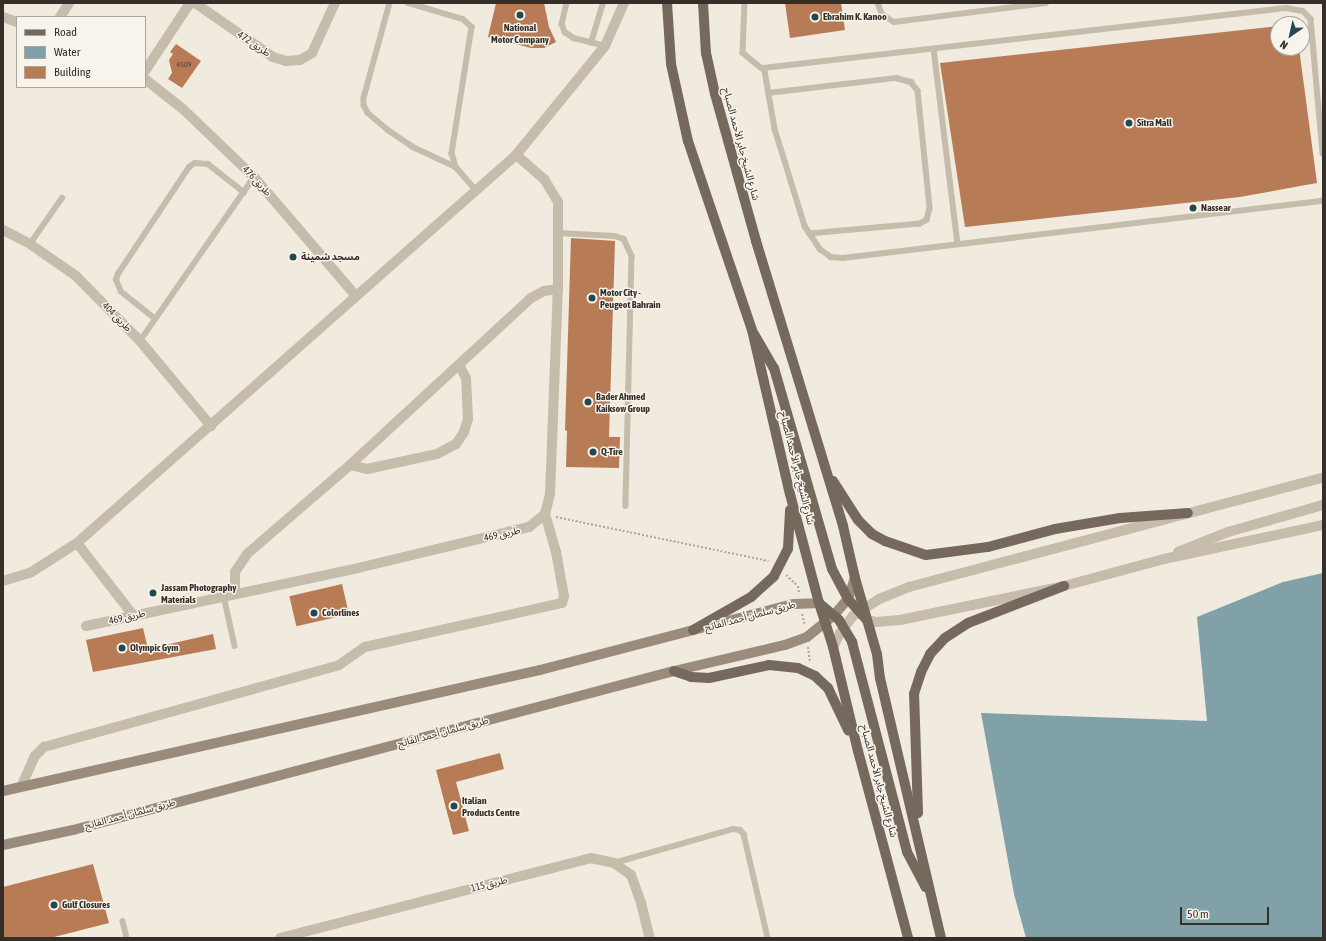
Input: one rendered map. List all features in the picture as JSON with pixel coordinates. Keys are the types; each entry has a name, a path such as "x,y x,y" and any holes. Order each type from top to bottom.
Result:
{"main road":[{"name":"شارع الشيخ جابر الأحمد الصباح","path":"667,3 671,64 688,141 752,330 790,494 819,603 833,647 858,750 908,938"},
{"name":"شارع الشيخ جابر الأحمد الصباح","path":"704,6 706,53 715,94 756,241 843,526 862,610 868,620 941,938"},
{"path":"752,330 774,368 832,569 848,599 862,610"},
{"path":"826,471 858,520 872,534 885,541 926,555 988,547 1055,529 1120,518 1188,513"},
{"path":"693,630 760,591 780,568 791,539 790,494"},
{"path":"918,833 914,694 921,672 930,654 945,638 968,623 1064,586"},
{"path":"819,603 834,615 844,627 855,651 906,852 930,892"},
{"path":"674,671 692,677 710,678 774,665 789,665 807,671 822,682 833,696 858,750"}],"street":[{"path":"61,16 69,3"},
{"path":"146,69 190,3"},
{"name":"طريق 472","path":"195,3 273,57 286,61 300,60 312,53 335,3"},
{"path":"3,581 30,573 77,544 516,155 605,46 624,3"},
{"path":"3,17 16,22"},
{"name":"طريق 476","path":"146,80 184,109 254,177 356,296"},
{"path":"21,787 34,756 44,747 339,665 365,648 562,603 564,596 556,552 545,514 550,494 558,289 558,202 545,180 516,155"},
{"name":"طريق 404","path":"3,230 30,244 76,276 140,341 211,426"},
{"path":"235,594 235,572 242,559 350,465 531,298 544,291 558,289"},
{"path":"350,465 367,468 437,454 456,444 464,432 468,419 466,378 459,365"},
{"path":"833,647 844,627 862,610 890,594 930,580 1323,478"},
{"path":"1164,559 1204,540 1323,505"},
{"name":"طريق 469","path":"86,626 235,594 529,527 545,514"},
{"path":"868,620 876,622 900,620 1064,586 1164,559 1323,525"},
{"path":"77,544 132,615"},
{"name":"طريق سلمان أحمد الفاتح","path":"3,845 72,830 674,671 785,645 807,636 834,615 848,599 855,578"},
{"name":"طريق سلمان أحمد الفاتح","path":"3,792 562,665 800,602 819,603"},
{"name":"طريق 115","path":"280,938 591,858 614,863 631,875 641,903 650,938"}],"lane":[{"path":"390,3 364,98 364,105 368,113 388,130 413,146 456,167 476,190"},
{"path":"408,3 463,19 472,28 452,153 456,167"},
{"path":"567,3 562,24 565,32 591,43 605,46"},
{"path":"591,43 603,3"},
{"path":"745,3 742,49 746,58 763,68 1286,8 1303,11 1311,20 1323,153"},
{"path":"878,3 882,14 894,22 1003,6 1046,3"},
{"path":"934,49 958,244"},
{"path":"763,68 775,129 809,234 820,250 831,257 843,258 1323,200"},
{"path":"768,93 896,78 911,82 918,91 930,208 927,220 920,224 809,234"},
{"path":"156,319 121,292 116,280 189,166 195,163 208,164 244,192"},
{"path":"140,341 254,177"},
{"path":"30,244 62,198"},
{"path":"558,233 615,236 624,240 632,256 626,506"},
{"path":"224,596 235,646"},
{"path":"614,863 733,828 740,830 744,834 768,938"},
{"path":"122,921 127,938"}],"path":[{"path":"545,514 773,562 798,586 807,636 810,665 807,671"}],"water":[{"path":"1323,573 1323,938 1026,938 1014,894 981,713 1207,721 1197,617 1283,582"}],"building":[{"name":"National Motor Company","path":"496,3 544,3 549,27 556,42 544,48 531,48 488,37"},
{"name":"Ebrahim K. Kanoo","path":"785,3 841,3 845,30 790,38"},
{"name":"Sitra Mall","path":"1270,27 1270,56 1300,56 1317,183 1240,197 965,227 940,63"},
{"path":"176,44 201,61 182,88 168,79 172,73 169,60 173,54 170,52"},
{"path":"571,238 615,241 609,437 620,437 619,468 566,467 567,431 565,430"},
{"path":"342,584 349,614 296,626 289,596"},
{"path":"143,628 148,649 213,634 216,649 93,672 86,640"},
{"name":"Italian Products Centre","path":"500,753 504,769 456,782 469,831 453,835 436,770"},
{"name":"Gulf Closures","path":"93,864 109,923 50,938 3,938 3,887"}],"place":[{"name":"National Motor Company","path":"520,15"},
{"name":"Ebrahim K. Kanoo","path":"815,17"},
{"name":"Sitra Mall","path":"1129,123"},
{"name":"Nassear","path":"1193,208"},
{"name":"مسجد شمينة","path":"293,257"},
{"name":"Motor City - Peugeot Bahrain","path":"592,298"},
{"name":"Bader Ahmed Kaiksow Group","path":"588,402"},
{"name":"Q-Tire","path":"593,452"},
{"name":"Jassam Photography Materials","path":"153,593"},
{"name":"Colorlines","path":"314,613"},
{"name":"Olympic Gym","path":"122,648"},
{"name":"Italian Products Centre","path":"454,806"},
{"name":"Gulf Closures","path":"54,905"}]}
